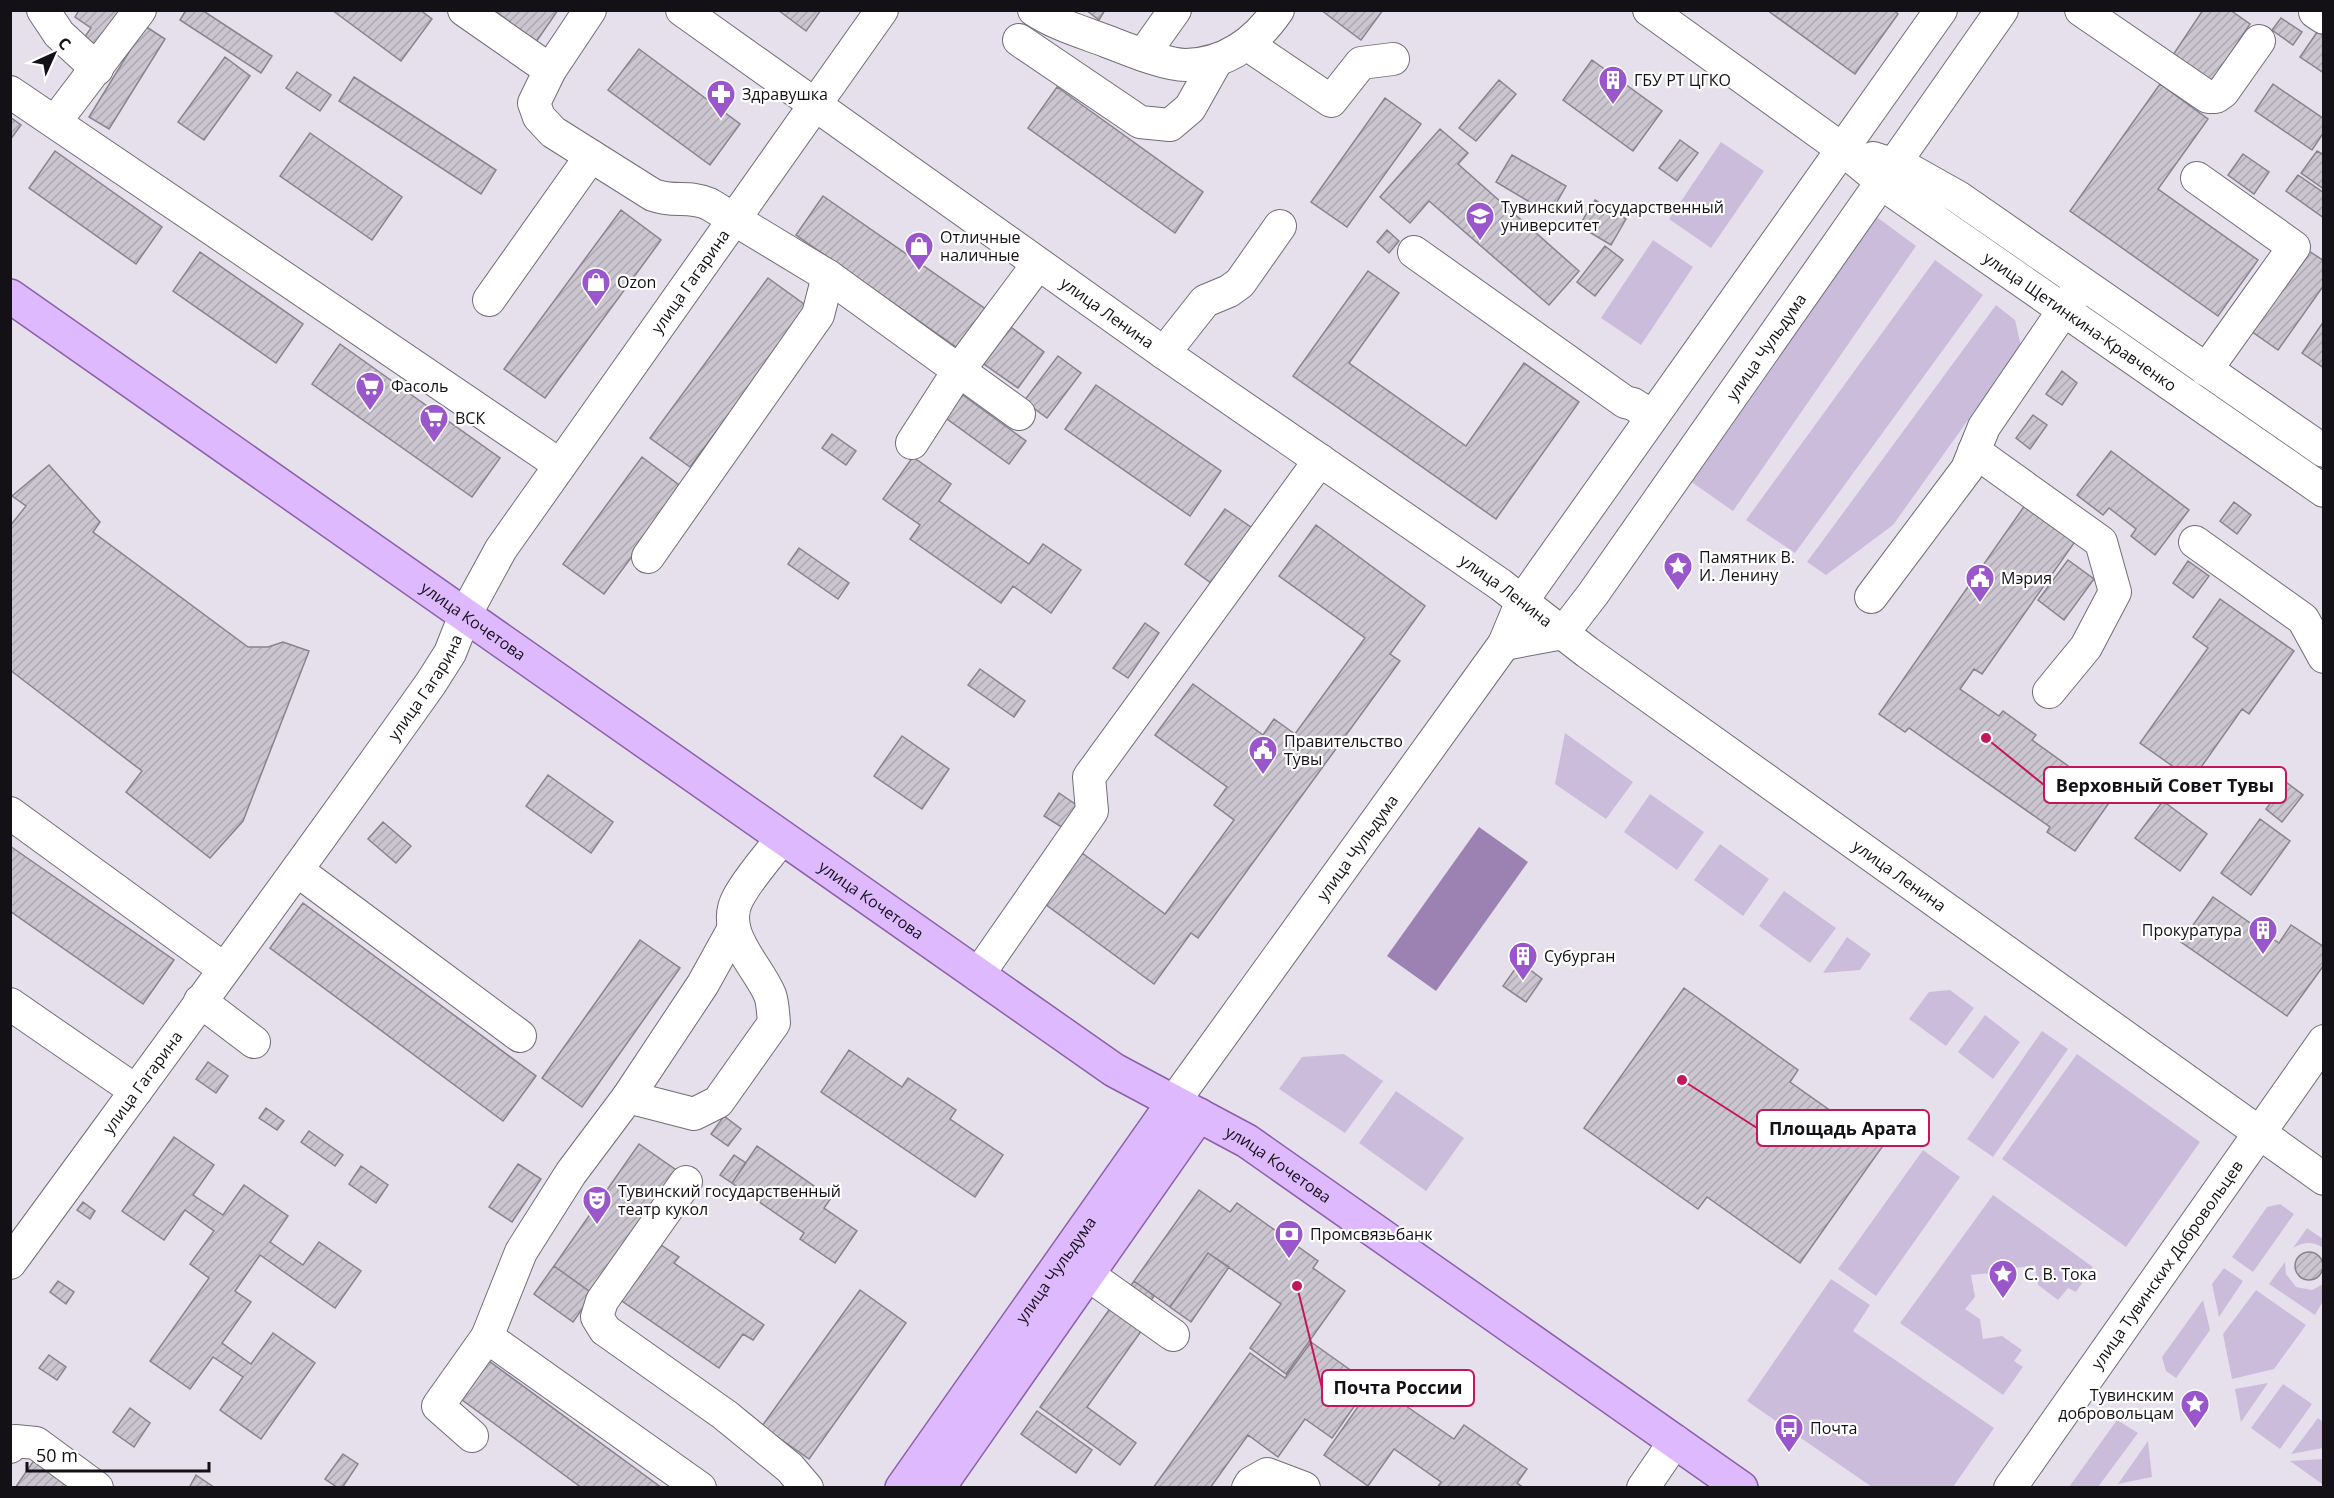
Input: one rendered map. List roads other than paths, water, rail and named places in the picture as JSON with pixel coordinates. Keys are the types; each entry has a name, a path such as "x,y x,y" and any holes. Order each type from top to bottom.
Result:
{"main road":[{"name":"улица Кочетова","path":"10,296 1113,1070 1247,1141 1741,1488"},
{"name":"улица Чульдума","path":"938,1488 1088,1274 1186,1109"},
{"name":"улица Чульдума","path":"902,1488 1186,1109"}],"street":[{"path":"43,10 58,34 97,69"},
{"path":"55,122 140,10"},
{"path":"464,10 550,70"},
{"path":"590,10 550,70 534,103 539,117 553,132 653,195 668,200 696,198 709,204 828,276 1019,414"},
{"name":"улица Ленина","path":"682,10 1164,353 1501,585 1616,673 2324,1179"},
{"name":"улица Гагарина","path":"10,1263 298,871 431,683 450,653 465,615 501,549 882,10"},
{"path":"1034,10 1079,31 1143,55 1185,65 1217,60 1248,45 1278,10"},
{"path":"1143,55 1175,10"},
{"name":"улица Щетинкина-Кравченко","path":"1649,10 1842,149 1888,172 2064,310 2324,491"},
{"name":"улица Чульдума","path":"1186,1109 1210,1051 1504,644 1522,601 1941,10"},
{"name":"улица Чульдума","path":"1563,633 1593,594 2002,10"},
{"path":"2081,10 2208,97 2216,97 2223,92 2259,41"},
{"path":"2316,10 2315,12 2324,18"},
{"path":"1018,40 1140,122 1170,125 1190,108 1217,60"},
{"path":"1248,45 1332,101 1360,63 1393,59"},
{"path":"10,92 560,465"},
{"path":"489,300 591,156"},
{"name":"улица Щетинкина-Кравченко","path":"1888,172 1936,183 1958,197 2324,452"},
{"path":"2197,178 2294,247 2206,370"},
{"path":"1164,353 1205,301 1229,291 1240,283 1280,226"},
{"path":"1414,252 1625,402 1634,404 1652,416"},
{"path":"912,443 959,370 1038,264"},
{"path":"648,557 818,315 828,276"},
{"path":"1871,597 1967,469 1984,428 2082,285"},
{"path":"1974,451 2101,542 2115,592 2086,647 2049,692"},
{"path":"978,975 1092,810 1089,777 1320,460"},
{"path":"2195,542 2303,619 2324,657"},
{"path":"1504,644 1563,633"},
{"path":"10,813 224,969"},
{"path":"628,1096 694,1114 718,1102 774,1023 771,997 741,945 734,928 733,912 737,899 782,838"},
{"path":"298,871 520,1036"},
{"path":"472,1436 438,1406 487,1337 520,1252 571,1173 628,1096 703,984 734,928"},
{"path":"201,1001 254,1042"},
{"path":"10,1004 136,1091"},
{"name":"улица Тувинских Добровольцев","path":"2010,1488 2324,1041"},
{"path":"686,1182 602,1301 597,1317 605,1330 724,1415 790,1468 807,1488"},
{"path":"1088,1274 1173,1335"},
{"path":"487,1337 700,1488"},
{"path":"10,1447 15,1441 36,1443 97,1488"},
{"path":"1643,1488 1675,1441"},
{"path":"1248,1488 1251,1483 1267,1474 1304,1488"}],"place":[{"name":"ГБУ РТ ЦГКО","path":"1613,106"},
{"name":"Здравушка","path":"721,120"},
{"name":"Тувинский государственный университет","path":"1480,242"},
{"name":"Отличные наличные","path":"919,272"},
{"name":"Ozon","path":"596,308"},
{"name":"Фасоль","path":"370,412"},
{"name":"ВСК","path":"434,444"},
{"name":"Памятник В. И. Ленину","path":"1678,592"},
{"name":"Мэрия","path":"1980,604"},
{"name":"Верховный Совет Тувы","path":"1986,738"},
{"name":"Правительство Тувы","path":"1263,776"},
{"name":"Прокуратура","path":"2263,956"},
{"name":"Субурган","path":"1523,982"},
{"name":"Площадь Арата","path":"1682,1080"},
{"name":"Тувинский государственный театр кукол","path":"597,1226"},
{"name":"Промсвязьбанк","path":"1289,1260"},
{"name":"Почта России","path":"1297,1286"},
{"name":"С. В. Тока","path":"2003,1300"},
{"name":"Тувинским добровольцам","path":"2195,1430"},
{"name":"Почта","path":"1789,1454"}]}
